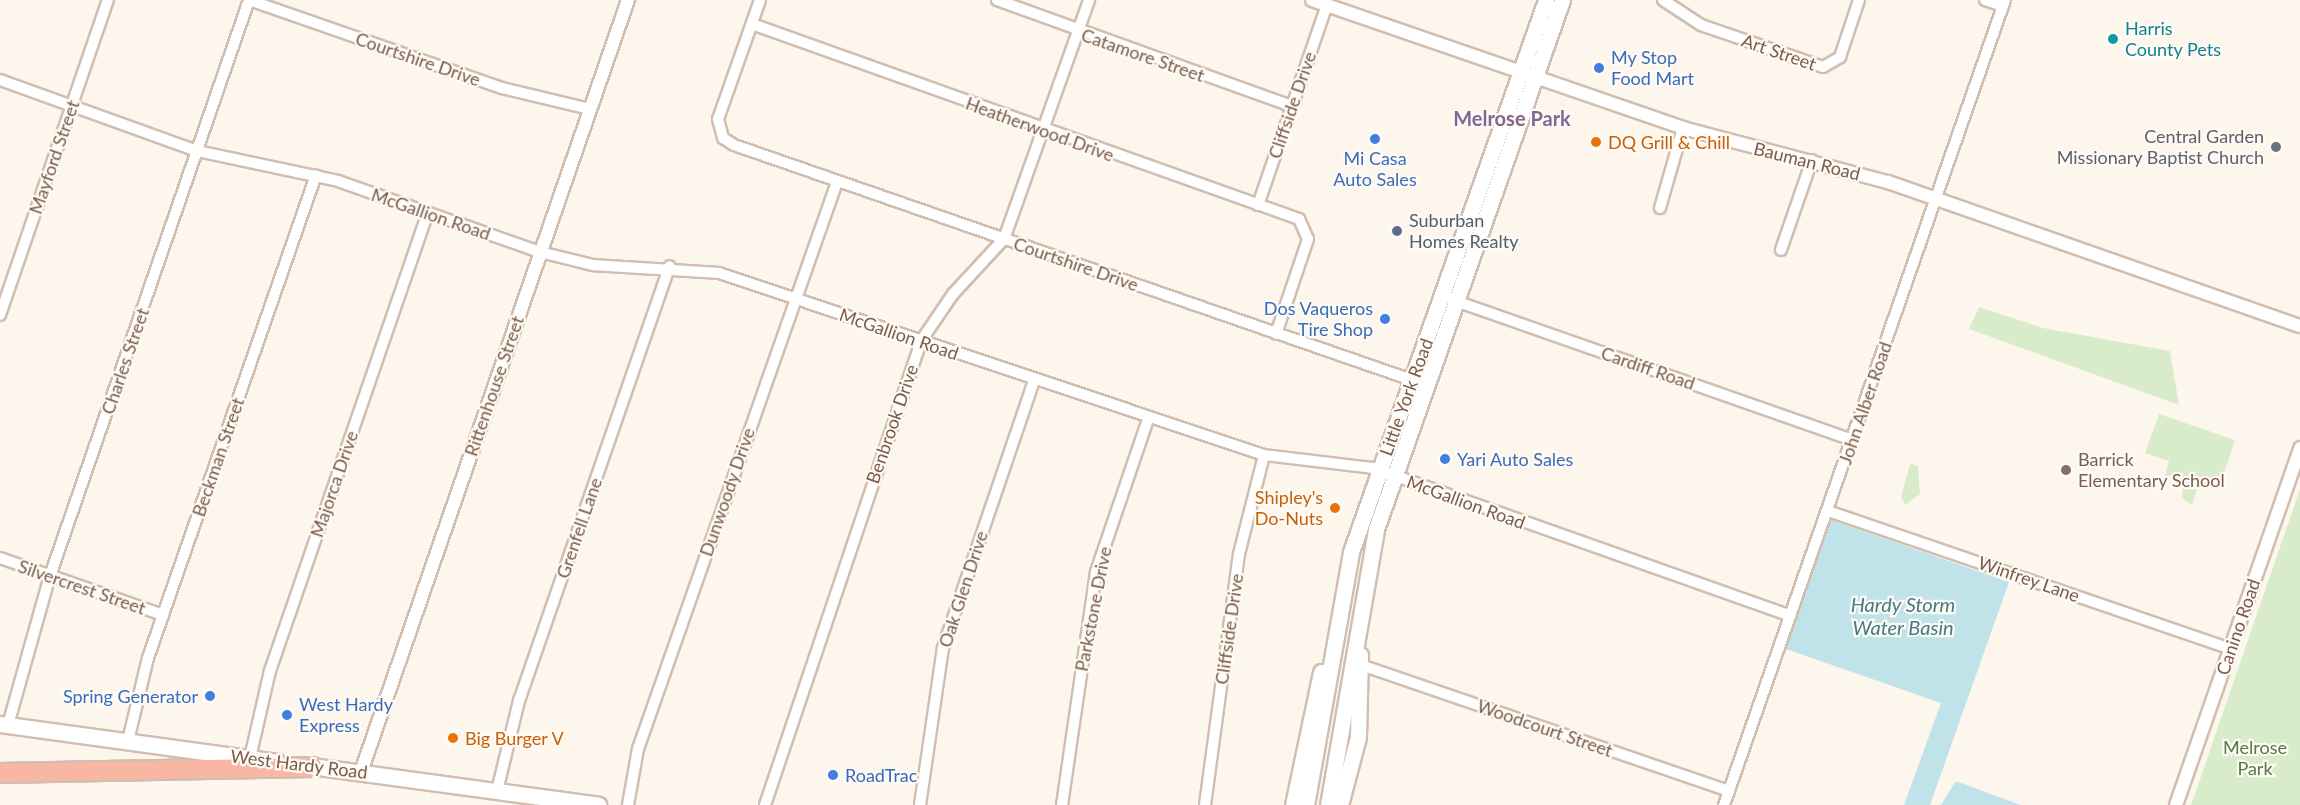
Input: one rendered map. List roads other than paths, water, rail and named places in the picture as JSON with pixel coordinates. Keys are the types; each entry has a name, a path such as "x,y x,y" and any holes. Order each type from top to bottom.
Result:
{"highway":[{"path":"0,772 314,767"}],"main road":[{"name":"Little York Road","path":"1529,74 1546,0"},
{"name":"Little York Road","path":"1328,805 1376,529 1395,476 1450,299 1529,74 1562,0"},
{"name":"Little York Road","path":"1306,805 1335,633 1352,552 1412,380 1450,299"},
{"path":"1341,805 1358,737 1361,665 1358,632"},
{"path":"1293,805 1311,702 1335,633"},
{"name":"West Hardy Road","path":"4,724 598,805"}],"street":[{"name":"Mayford Street","path":"0,315 108,0"},
{"name":"Courtshire Drive","path":"249,0 502,88 590,109"},
{"name":"Charles Street","path":"4,724 50,576 249,0"},
{"name":"Rittenhouse Street","path":"361,772 628,0"},
{"path":"752,24 760,0"},
{"name":"Catamore Street","path":"997,0 1079,33 1292,106"},
{"name":"Benbrook Drive","path":"765,805 921,341 953,294 1004,239 1089,0"},
{"name":"Bauman Road","path":"1312,0 1683,128 1812,160 1936,199 2300,326"},
{"name":"Art Street","path":"1663,0 1701,25 1823,67 1840,57 1859,0"},
{"path":"1985,0 2004,3"},
{"name":"John Alber Road","path":"1724,805 2004,3"},
{"name":"Cliffside Drive","path":"1258,205 1327,5"},
{"name":"Courtshire Drive","path":"752,24 718,119 723,138 740,148 1412,380"},
{"name":"Heatherwood Drive","path":"752,24 1044,131 1258,205 1305,225 1305,248 1276,334"},
{"name":"McGallion Road","path":"0,80 72,104 197,151 316,175 540,252 593,265 670,266 719,273 1148,419 1264,456 1379,470 1791,616"},
{"path":"1660,208 1683,128"},
{"path":"1781,250 1812,160"},
{"name":"Beckman Street","path":"128,741 163,615 316,175"},
{"name":"Dunwoody Drive","path":"628,805 638,749 837,182"},
{"name":"Majorca Drive","path":"250,758 270,671 428,213"},
{"name":"Grenfell Lane","path":"497,791 513,720 670,266"},
{"name":"Cardiff Road","path":"1450,299 1852,440"},
{"name":"Oak Glen Drive","path":"920,805 943,648 1034,380"},
{"name":"Parkstone Drive","path":"1062,805 1096,572 1148,419"},
{"name":"Canino Road","path":"2176,805 2300,448"},
{"name":"Cliffside Drive","path":"1205,805 1239,554 1264,456"},
{"name":"Winfrey Lane","path":"1828,511 2230,649"},
{"name":"Silvercrest Street","path":"0,558 163,615"},
{"name":"Woodcourt Street","path":"1361,665 1729,791"}],"water":[{"name":"Hardy Storm Water Basin","path":"1831,520 2009,582 1930,805 1904,805 1941,703 1786,649"},
{"path":"1955,782 1958,782 2021,805 1941,805"}],"place":[{"name":"Harris County Pets","path":"2113,39"},
{"name":"My Stop Food Mart","path":"1599,68"},
{"name":"Mi Casa Auto Sales","path":"1375,139"},
{"name":"DQ Grill & Chill","path":"1596,142"},
{"name":"Central Garden Missionary Baptist Church","path":"2276,147"},
{"name":"Suburban Homes Realty","path":"1397,231"},
{"name":"Dos Vaqueros Tire Shop","path":"1385,319"},
{"name":"Yari Auto Sales","path":"1445,459"},
{"name":"Barrick Elementary School","path":"2066,470"},
{"name":"Shipley's Do-Nuts","path":"1335,508"},
{"name":"Spring Generator","path":"210,696"},
{"name":"West Hardy Express","path":"287,715"},
{"name":"Big Burger V","path":"453,738"},
{"name":"RoadTrac","path":"833,775"}],"district":[{"name":"Melrose Park","path":"1512,118"}]}
